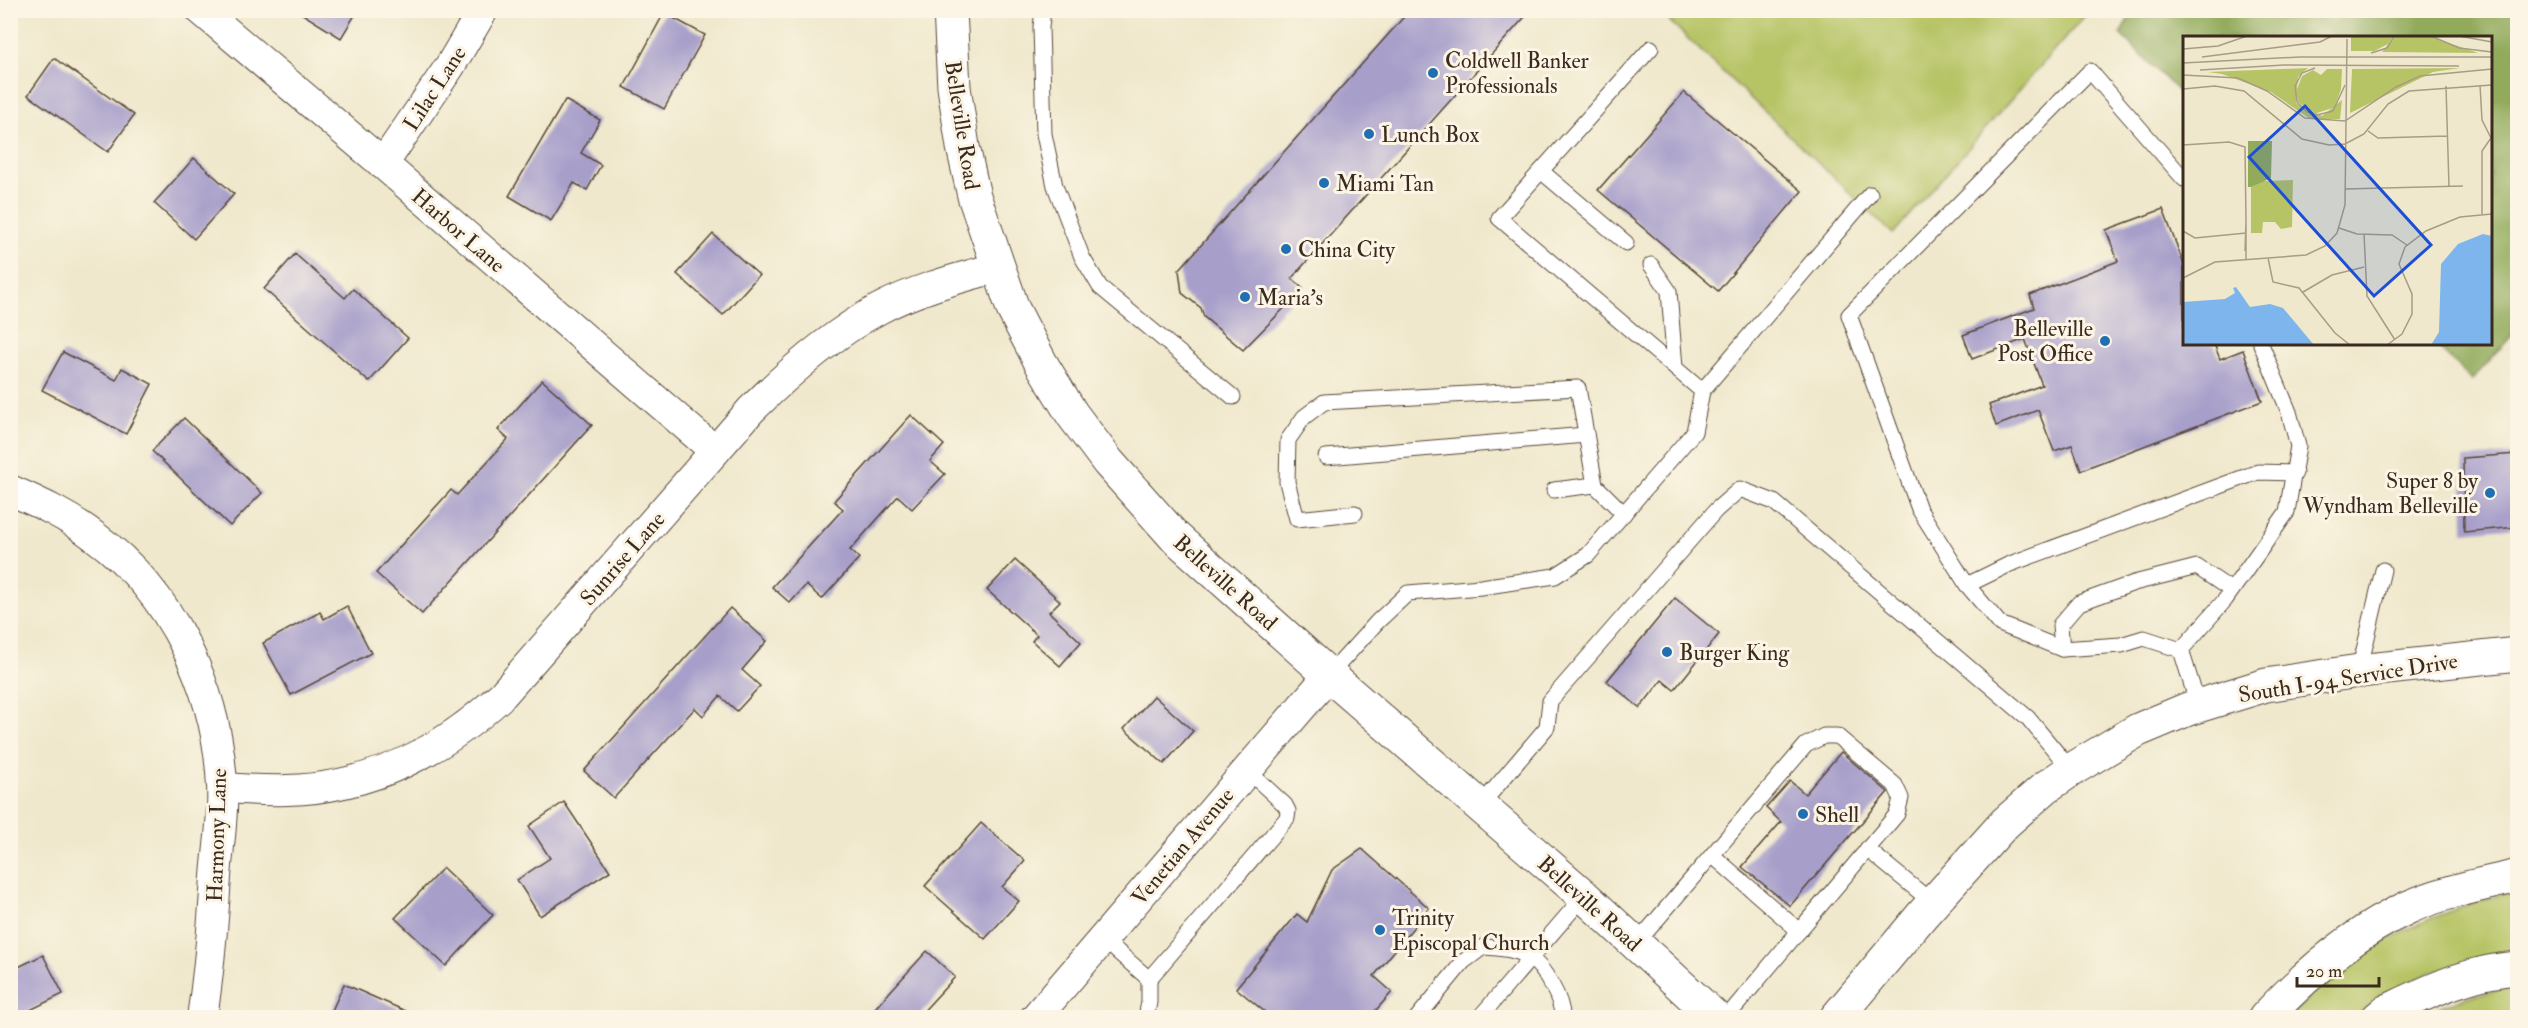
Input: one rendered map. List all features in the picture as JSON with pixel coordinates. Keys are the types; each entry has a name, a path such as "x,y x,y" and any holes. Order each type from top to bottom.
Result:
{"main road":[{"name":"Belleville Road","path":"950,10 954,87 963,147 974,196 1013,309 1041,363 1072,414 1108,462 1174,536 1329,675 1584,896 1708,1014"},
{"name":"South I-94 Service Drive","path":"1836,1017 2005,823 2072,770 2138,730 2198,705 2266,685 2359,671 2517,654"},
{"path":"2265,1017 2313,970 2407,908 2469,887 2517,876"},
{"path":"2378,1017 2448,982 2499,969 2517,968"}],"street":[{"name":"Harbor Lane","path":"201,10 715,451"},
{"name":"Lilac Lane","path":"383,164 450,66 483,10"},
{"name":"Sunrise Lane","path":"223,788 286,790 346,783 404,764 457,734 503,694 715,451 780,381 844,331 878,309 910,295 999,267"},
{"name":"Harmony Lane","path":"10,490 52,508 95,536 126,563 165,611 186,646 199,675 212,714 223,788 213,925 202,1017"},
{"name":"Venetian Avenue","path":"1035,1017 1329,675"}],"lane":[{"path":"1043,10 1041,27 1044,134 1055,186 1082,257 1100,287 1233,397"},
{"path":"1651,48 1499,218 1702,391"},
{"path":"2181,650 2144,639 2121,645 2062,649 2000,624 1967,585 1918,509 1849,315 2090,72 2183,178"},
{"path":"1541,171 1626,243"},
{"path":"1329,675 1408,592 1481,587 1555,576 1588,555 1694,432 1702,391 1870,194"},
{"path":"1651,265 1669,291 1675,368"},
{"path":"2181,650 2231,591 2287,512 2298,446 2289,412 2261,345"},
{"path":"1355,513 1297,519 1287,482 1288,440 1304,417 1324,402 1578,388 1595,485 1624,514"},
{"path":"1326,457 1586,435"},
{"path":"1967,585 2010,564 2258,472 2295,473"},
{"path":"1554,490 1595,485"},
{"path":"1480,806 1547,727 1550,701 1716,510 1740,489 1774,502 2028,718 2072,770"},
{"path":"2062,649 2060,624 2079,603 2134,583 2197,567 2231,591"},
{"path":"2359,671 2383,570"},
{"path":"2181,650 2198,705"},
{"path":"1636,944 1806,745 1824,736 1837,736 1895,785 1901,798 1897,813 1799,931 1708,1014"},
{"path":"1146,1017 1149,1002 1149,979 1287,818 1288,811 1285,805 1247,770"},
{"path":"1867,849 1933,903"},
{"path":"1712,855 1799,931"},
{"path":"1479,1017 1584,896"},
{"path":"1103,939 1149,979"},
{"path":"1417,1017 1463,962 1483,947 1506,948 1530,958 1549,980 1563,1007 1562,1017"}],"green space":[{"path":"2134,10 2517,11 2517,330 2472,380 2436,345 2492,345 2492,36 2183,36 2183,96 2120,34"},
{"path":"1659,11 2089,11 1893,234"},
{"path":"2517,890 2517,952 2487,957 2432,972 2403,985 2352,1017 2289,1018 2340,971 2393,936 2452,910"},
{"path":"2517,985 2517,1017 2414,1017 2463,998"}],"building":[{"path":"296,10 358,10 341,38"},
{"path":"1410,10 1531,10 1292,278 1303,289 1243,350 1204,317 1201,308 1182,293 1179,270"},
{"path":"664,13 705,35 664,109 624,87"},
{"path":"54,58 134,115 108,152 28,95"},
{"path":"1684,92 1802,191 1718,291 1598,190"},
{"path":"565,100 600,120 581,153 601,165 587,190 574,183 551,221 509,196"},
{"path":"194,158 234,194 194,239 154,203"},
{"name":"Belleville Post Office","path":"2163,209 2183,262 2183,345 2214,345 2220,359 2243,350 2262,401 2081,470 2072,445 2054,451 2038,410 1996,426 1989,405 2042,385 2025,339 1972,359 1963,335 2034,308 2030,295 2118,261 2106,230"},
{"path":"713,234 759,275 723,315 677,274"},
{"path":"295,254 345,298 353,289 408,338 369,382 264,289"},
{"path":"63,352 116,380 122,368 152,384 126,434 42,390"},
{"path":"542,380 592,425 422,614 376,573 451,490 457,495 508,439 498,430"},
{"path":"911,415 944,445 930,461 945,474 912,509 898,496 850,550 859,558 822,599 806,585 790,603 772,587 843,509 834,501"},
{"path":"184,418 262,493 230,526 152,451"},
{"name":"Super 8 by Wyndham Belleville","path":"2517,454 2517,527 2464,532 2463,458"},
{"path":"1015,560 1060,601 1049,612 1081,642 1060,666 1032,641 1037,635 987,590"},
{"name":"Burger King","path":"1675,598 1719,634 1674,690 1662,680 1640,708 1607,681"},
{"path":"347,606 371,653 291,695 263,643 320,612 324,619"},
{"path":"730,608 767,641 742,670 760,686 737,711 720,696 703,716 695,708 614,798 584,771"},
{"path":"1154,696 1193,731 1164,764 1124,729"},
{"path":"1841,752 1888,792 1790,906 1742,867 1781,822 1766,808 1790,781 1805,794"},
{"path":"564,802 610,871 540,916 517,880 550,858 529,826"},
{"path":"981,823 1025,861 1002,887 1019,901 985,939 925,886"},
{"name":"Trinity Episcopal Church","path":"1362,849 1429,908 1374,976 1392,992 1370,1017 1271,1017 1236,988 1297,914 1307,922 1332,870"},
{"path":"443,868 493,915 446,966 395,918"},
{"path":"927,951 955,977 918,1017 867,1017"},
{"path":"43,955 63,994 16,1017 10,1017 10,971"},
{"path":"344,984 419,1017 329,1017"}],"place":[{"name":"Coldwell Banker Professionals","path":"1433,73"},
{"name":"Lunch Box","path":"1369,134"},
{"name":"Miami Tan","path":"1324,183"},
{"name":"China City","path":"1286,249"},
{"name":"Maria's","path":"1245,297"},
{"name":"Belleville Post Office","path":"2105,341"},
{"name":"Super 8 by Wyndham Belleville","path":"2490,493"},
{"name":"Burger King","path":"1667,652"},
{"name":"Shell","path":"1803,814"},
{"name":"Trinity Episcopal Church","path":"1380,930"}]}
